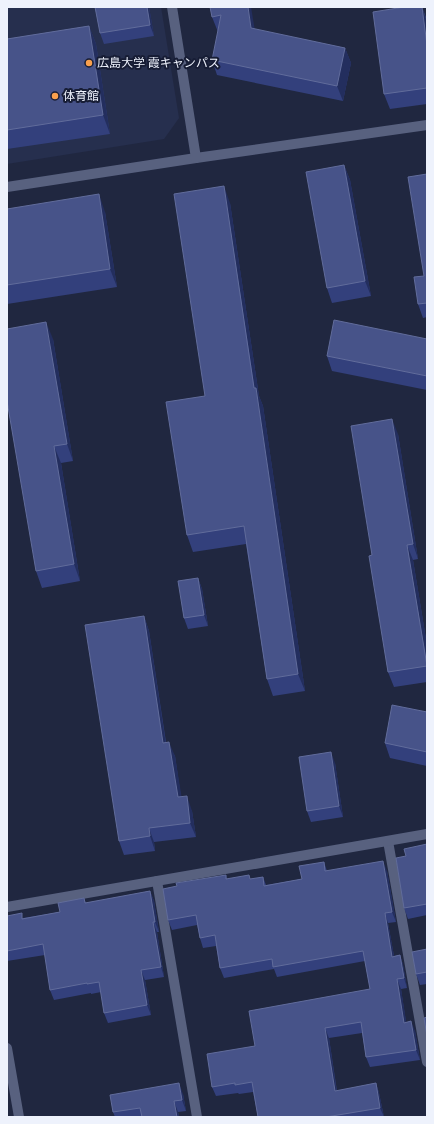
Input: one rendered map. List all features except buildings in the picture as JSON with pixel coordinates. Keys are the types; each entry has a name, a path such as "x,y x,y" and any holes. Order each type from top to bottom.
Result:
{"street":[{"path":"172,7 196,158"},
{"path":"7,186 427,125"},
{"path":"7,907 427,834"},
{"path":"388,841 427,1062"},
{"path":"157,881 197,1117"},
{"path":"7,1048 19,1117"}],"shaded area":[{"name":"広島大学 霞キャンパス","path":"7,7 161,7 179,118 164,139 7,164"}],"place":[{"name":"広島大学 霞キャンパス","path":"89,63"},
{"name":"体育館","path":"55,96"}]}
